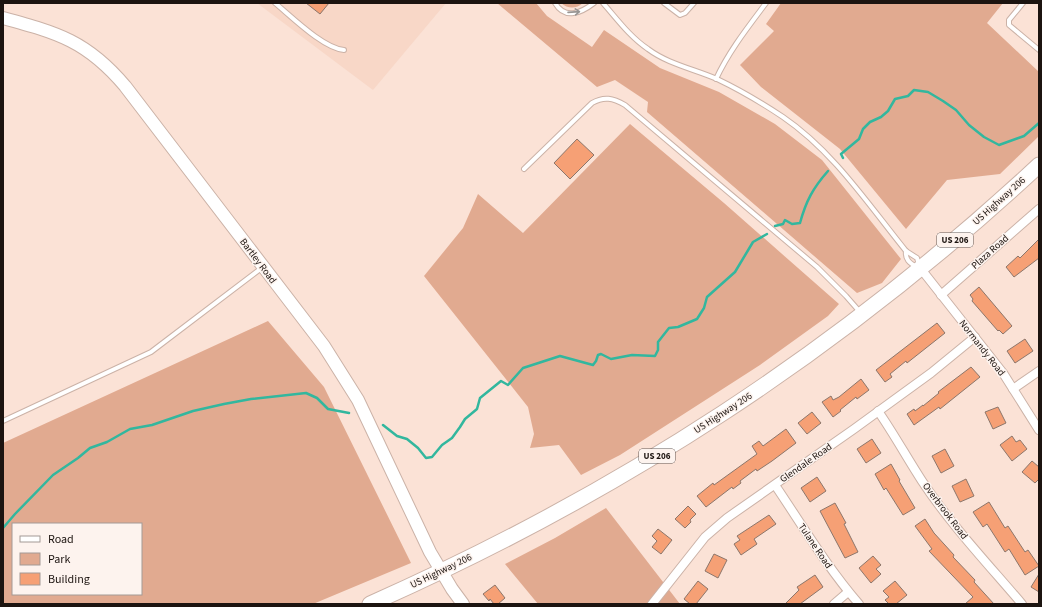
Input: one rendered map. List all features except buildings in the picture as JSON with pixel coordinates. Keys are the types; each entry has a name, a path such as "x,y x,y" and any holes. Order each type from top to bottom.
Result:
{"highway":[{"name":"US Highway 206","path":"370,604 441,572 526,530 651,459 764,386 863,315 999,202 1039,165"}],"street":[{"name":"Bartley Road","path":"3,18 69,39 92,54 111,70 126,86 324,346 350,386 430,552 441,572 463,604"},
{"name":"Plaza Road","path":"941,295 1039,208"},
{"name":"Normandy Road","path":"920,269 975,337 1013,389 1039,430"},
{"name":"Glendale Road","path":"652,604 705,537 727,518 931,373 975,337"},
{"path":"1013,389 1039,371"},
{"name":"Overbrook Road","path":"878,411 922,481 944,511 1022,604"},
{"name":"Tulane Road","path":"774,485 826,562 848,592 859,604"},
{"path":"834,604 848,592"}],"lane":[{"path":"275,3 324,42 333,48 344,50"},
{"path":"555,3 560,10 570,14 579,13 594,3"},
{"path":"603,3 632,36 648,49 670,61 716,79 771,109 785,118 816,144 841,170 906,251 917,258 920,269"},
{"path":"664,3 680,15 685,13 694,3"},
{"path":"716,79 723,64 745,30 766,3"},
{"path":"1023,3 1009,20 1008,25 1039,50"},
{"path":"524,169 592,103 600,99 608,98 616,100 625,105 817,267 863,315"},
{"path":"906,251 905,256 909,263 920,269"},
{"path":"3,421 151,352 263,267"}],"shaded area":[{"path":"257,3 446,3 373,90"}],"green space":[{"path":"497,3 536,3 547,16 592,47 604,30 660,68 719,92 775,124 822,160 901,259 882,283 857,293 647,112 648,102 615,80 597,87"},
{"path":"561,3 583,3 572,8"},
{"path":"781,3 1003,3 987,23 1039,72 1039,136 1000,174 947,180 906,229 840,149 761,87 740,65 774,31 766,24"},
{"path":"630,124 724,203 839,304 828,316 760,365 620,455 581,475 559,445 530,448 534,434 528,407 424,276 463,228 478,194 523,233"},
{"path":"268,321 324,387 411,563 313,604 3,604 3,443"},
{"path":"606,508 680,604 538,604 505,564 555,538"}],"waterway":[{"path":"843,158 841,154 859,139 863,129 870,122 881,117 888,111 895,99 908,96 914,90 928,92 943,101 956,110 969,125 984,137 999,145 1024,136 1039,123"},
{"path":"775,226 783,224 785,220 792,224 800,223 811,195 818,183 828,171"},
{"path":"383,425 397,436 407,439 418,448 426,458 432,457 442,445 452,438 465,419 477,409 480,398 501,381 508,385 523,368 560,356 593,365 598,355 601,354 611,359 632,355 655,356 658,350 658,342 669,328 678,327 697,319 704,308 707,297 735,272 753,242 767,234"},
{"path":"3,528 53,475 90,448 107,442 130,429 152,425 193,411 224,404 251,399 306,393 317,398 328,409 349,413"}]}
